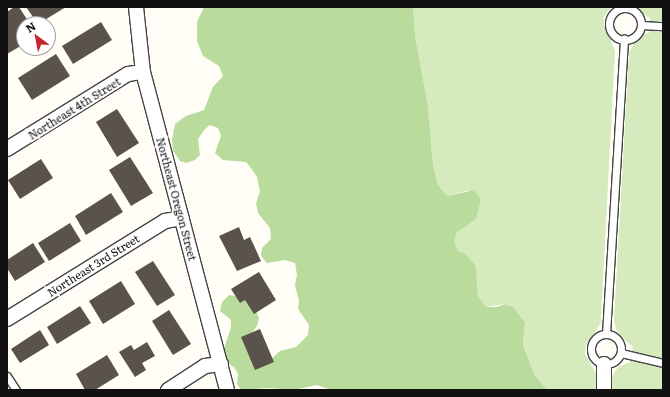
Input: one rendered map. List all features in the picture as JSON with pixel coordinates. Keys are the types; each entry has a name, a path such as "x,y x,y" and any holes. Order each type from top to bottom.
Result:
{"street":[{"name":"Northeast Oregon Street","path":"136,7 143,72 228,390"},
{"name":"Northeast 4th Street","path":"7,150 128,74 143,72"},
{"name":"Northeast 3rd Street","path":"7,319 165,221 182,218"},
{"path":"168,390 205,366 221,364"},
{"path":"604,364 604,390"}],"lane":[{"path":"621,8 626,8 635,12 639,16 641,26 637,34 624,39 615,36 609,23 613,14 621,8"},
{"path":"641,26 663,26"},
{"path":"606,334 624,39"},
{"path":"611,334 621,344 621,353 616,360 604,364 595,359 591,350 597,337 611,334"},
{"path":"621,353 663,363"},
{"path":"7,376 16,390"}],"green space":[{"path":"204,7 413,7 415,36 428,106 433,165 438,185 447,196 474,190 481,199 476,219 457,232 454,241 458,251 466,254 476,266 478,296 486,307 497,307 505,304 514,308 525,323 523,345 534,374 547,390 331,390 317,385 294,390 270,388 241,390 237,384 238,374 234,367 230,365 223,352 231,327 231,320 220,311 222,302 229,295 242,297 255,309 259,318 257,326 248,338 268,362 280,351 296,347 308,335 309,325 298,309 299,301 295,285 297,275 295,263 285,260 267,263 261,256 262,248 271,239 270,228 258,213 256,203 260,191 257,177 251,168 246,162 223,160 215,153 221,136 218,128 210,125 198,139 200,155 195,160 186,163 180,161 173,151 172,140 175,124 186,116 204,110 213,87 223,76 219,66 203,56 197,41 197,22"},
{"path":"413,7 611,7 604,17 604,24 615,51 601,323 586,345 585,354 597,375 597,390 547,390 534,374 523,345 525,323 505,304 486,307 478,296 476,266 466,254 458,251 454,241 457,232 465,226 469,190 447,196 438,185 433,165 428,106 415,36"},
{"path":"636,7 663,7 663,390 611,390 611,379 614,373 618,367 630,362 633,347 616,329 614,320 629,53 636,39 642,34 649,33 650,18 639,12"}],"building":[{"path":"14,7 19,7 25,16 16,16 16,49 7,54 7,12"},
{"path":"26,7 66,7 51,16 32,16"},
{"path":"101,22 112,40 73,64 62,46"},
{"path":"56,54 70,76 32,100 18,78 53,56 56,56"},
{"path":"117,109 139,143 117,157 96,122"},
{"path":"130,157 153,193 131,206 109,170"},
{"path":"41,159 53,178 20,199 8,180"},
{"path":"111,193 123,212 86,235 75,216"},
{"path":"70,223 81,241 49,261 38,243"},
{"path":"239,227 244,240 250,237 261,261 237,271 219,236"},
{"path":"33,243 45,262 15,281 7,268 7,260"},
{"path":"153,261 175,295 157,306 135,272"},
{"path":"259,272 276,300 254,314 245,300 240,303 231,289"},
{"path":"121,281 135,304 103,324 89,301"},
{"path":"80,306 91,323 57,344 47,327"},
{"path":"169,310 191,344 173,355 152,321"},
{"path":"260,329 274,362 255,370 241,337"},
{"path":"40,330 49,345 20,363 11,349"},
{"path":"147,342 155,356 142,363 146,370 135,377 119,352 131,345 134,350"},
{"path":"107,355 119,375 95,390 85,390 76,374"}]}
